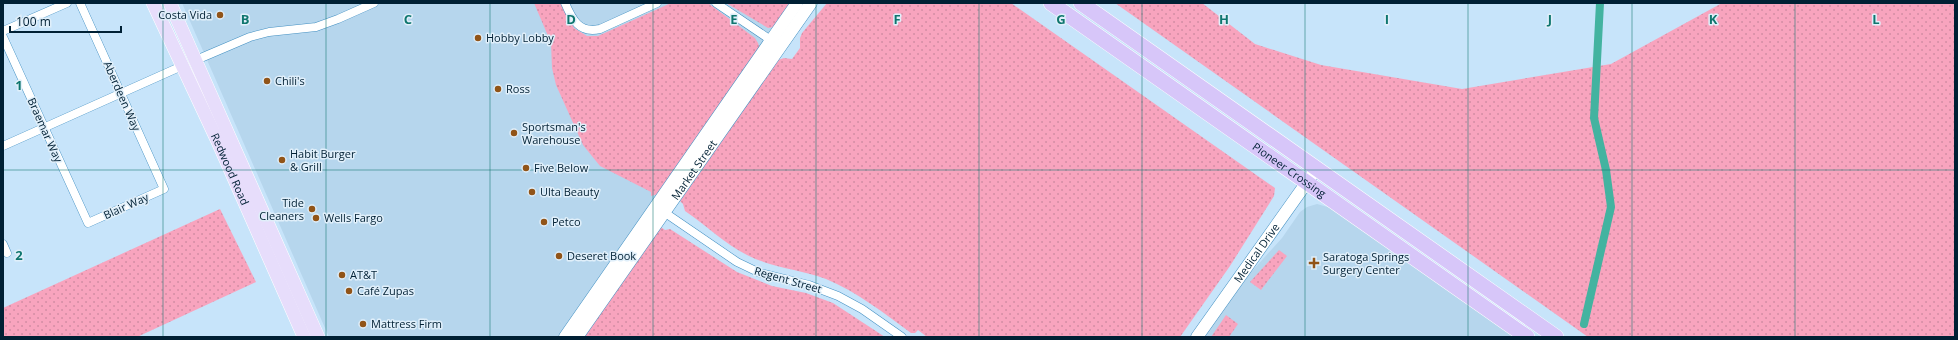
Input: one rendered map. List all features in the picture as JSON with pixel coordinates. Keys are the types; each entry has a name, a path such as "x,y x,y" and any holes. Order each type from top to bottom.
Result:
{"highway":[{"name":"Pioneer Crossing","path":"1052,3 1527,337"},
{"name":"Pioneer Crossing","path":"1081,3 1556,337"}],"main road":[{"name":"Redwood Road","path":"153,3 304,337"},
{"name":"Redwood Road","path":"170,3 318,337"},
{"name":"Market Street","path":"776,43 797,3"},
{"name":"Market Street","path":"577,337 660,210 776,43 811,3"},
{"name":"Medical Drive","path":"1197,337 1317,168"},
{"name":"Market Street","path":"565,337 660,210"}],"street":[{"path":"3,31 67,3"},
{"name":"Aberdeen Way","path":"80,3 164,189"},
{"path":"196,60 250,37 269,32 316,27 374,3"},
{"path":"565,3 575,23 582,28 591,31 600,29 657,3"},
{"path":"716,3 776,43"},
{"name":"Braemar Way","path":"3,37 88,223"},
{"path":"3,146 182,66"},
{"name":"Blair Way","path":"88,223 164,189"},
{"name":"Regent Street","path":"660,210 737,262 766,274 809,285 834,294 862,309 902,337"},
{"path":"3,244 7,254"}],"shaded area":[{"path":"182,3 793,3 559,337 329,337"},
{"path":"534,3 562,3 574,28 587,36 598,36 671,3 708,3 755,38 760,49 658,194 651,196 651,192 600,166 583,145 556,85 552,68 551,43"},
{"path":"726,3 793,3 774,27 768,28"},
{"path":"827,3 1011,3 1275,188 1274,196 1230,266 1180,337 927,337 918,330 915,333 911,333 870,303 837,284 816,276 766,263 739,251 685,211 683,204 680,201 778,60 784,58 792,59 800,48 800,38 802,33"},
{"path":"1115,3 1202,3 1255,44 1321,65 1462,89 1611,64 1722,3 1955,3 1955,337 1588,337"},
{"path":"1317,204 1331,208 1514,337 1204,337 1243,281 1282,238 1300,212 1307,207"},
{"path":"220,209 256,282 137,337 3,337 3,308"},
{"path":"661,227 665,230 670,229 737,272 772,286 806,293 833,303 885,337 584,337"},
{"path":"1279,250 1287,256 1261,290 1250,282"},
{"path":"1226,315 1238,324 1229,337 1211,337"}],"waterway":[{"path":"1584,324 1611,207 1606,170 1594,118 1600,3"}],"place":[{"name":"Costa Vida","path":"220,15"},
{"name":"Hobby Lobby","path":"478,38"},
{"name":"Chili's","path":"267,81"},
{"name":"Ross","path":"498,89"},
{"name":"Sportsman's Warehouse","path":"514,133"},
{"name":"Habit Burger & Grill","path":"282,160"},
{"name":"Five Below","path":"526,168"},
{"name":"Ulta Beauty","path":"532,192"},
{"name":"Tide Cleaners","path":"312,209"},
{"name":"Wells Fargo","path":"316,218"},
{"name":"Petco","path":"544,222"},
{"name":"Deseret Book","path":"559,256"},
{"name":"Saratoga Springs Surgery Center","path":"1314,263"},
{"name":"AT&T","path":"342,275"},
{"name":"Café Zupas","path":"349,291"},
{"name":"Mattress Firm","path":"363,324"}]}
